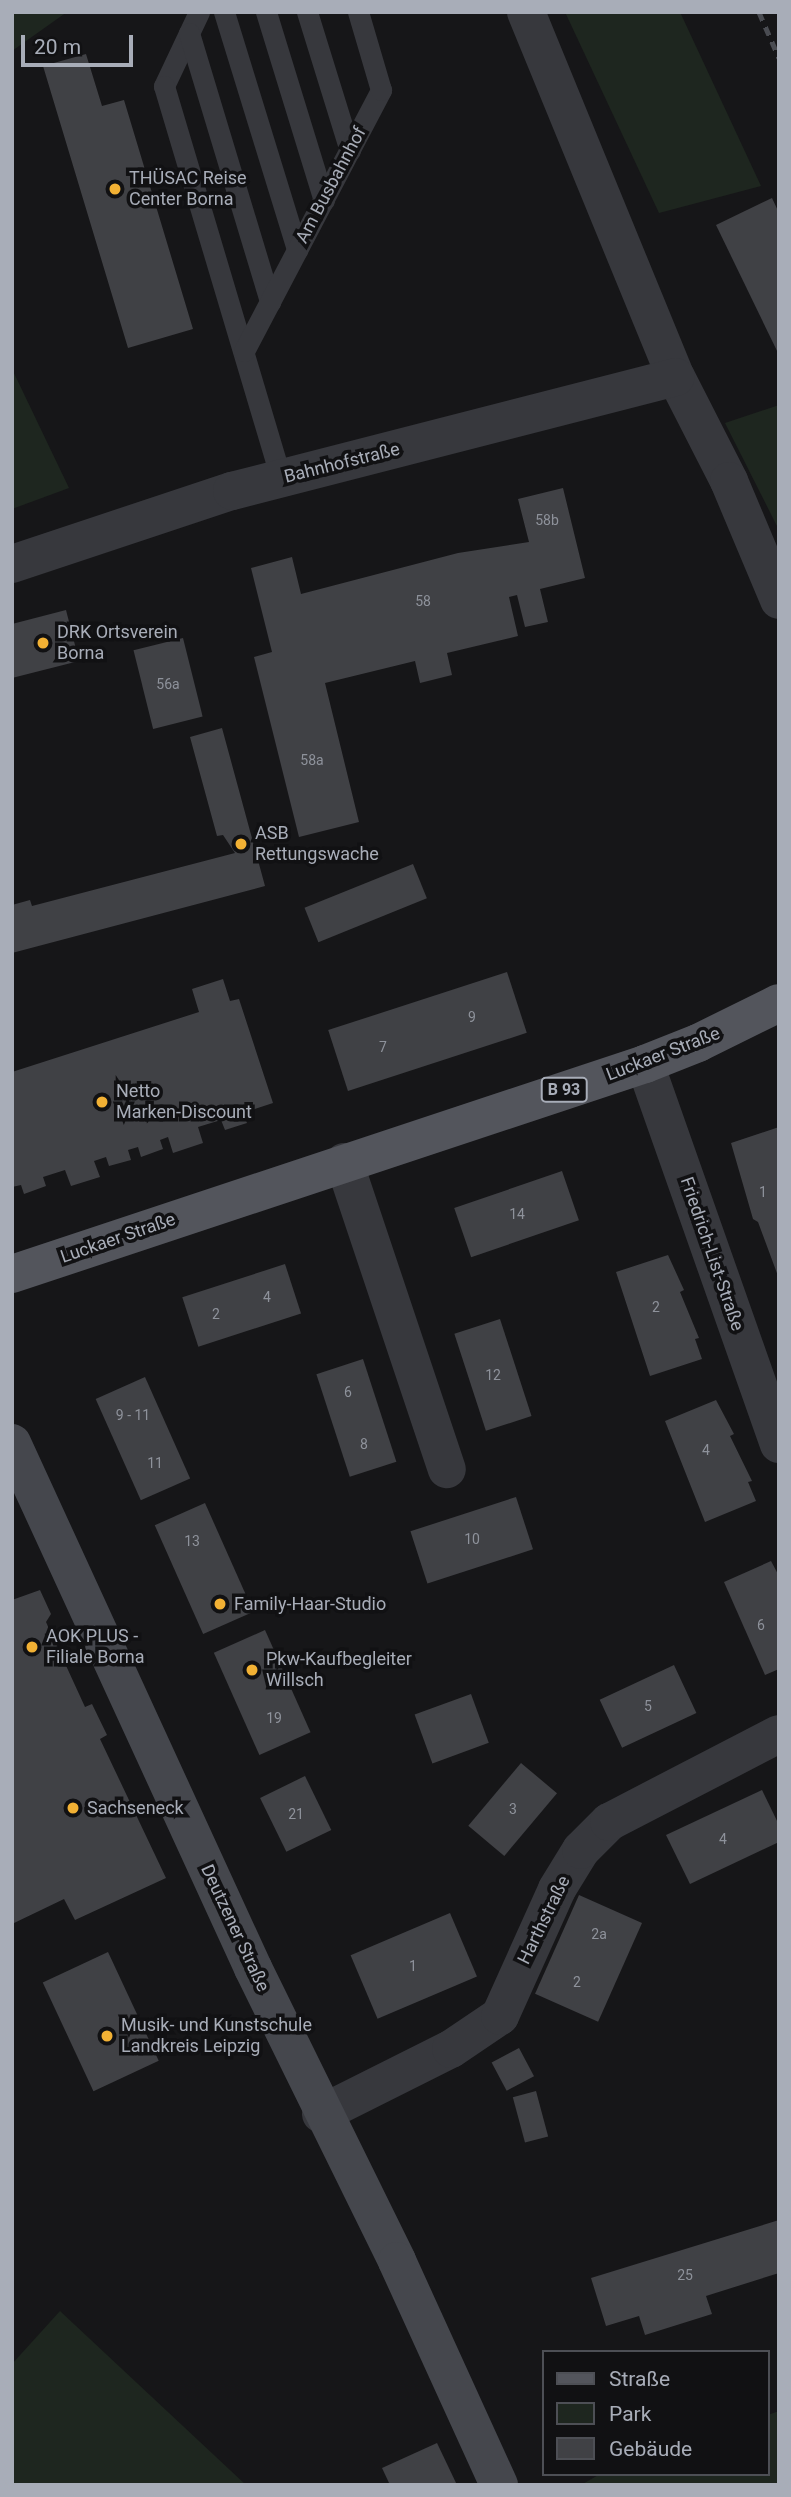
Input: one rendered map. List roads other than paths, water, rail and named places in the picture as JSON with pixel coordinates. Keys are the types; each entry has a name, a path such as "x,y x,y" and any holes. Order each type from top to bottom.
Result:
{"main road":[{"name":"Luckaer Straße","path":"12,1274 645,1063 698,1043 779,1003"},
{"name":"Deutzener Straße","path":"12,1443 321,2113 397,2261 499,2485"}],"street":[{"path":"526,12 676,377 729,481 779,600"},
{"name":"Bahnhofstraße","path":"12,564 117,526 281,478 676,377"},
{"name":"Friedrich-List-Straße","path":"645,1063 779,1444"},
{"path":"344,1162 446,1469"},
{"name":"Harthstraße","path":"321,2113 451,2049 500,2016 557,1889 581,1850 608,1822 779,1734"}],"lane":[{"path":"199,12 164,86 281,478"},
{"path":"224,12 297,250"},
{"path":"266,12 324,200"},
{"path":"307,12 349,150"},
{"name":"Am Busbahnhof","path":"244,351 381,90 358,12"},
{"path":"189,33 270,302"}],"railway":[{"path":"759,12 779,58"}],"place":[{"name":"THÜSAC Reise Center Borna","path":"115,189"},
{"name":"DRK Ortsverein Borna","path":"43,643"},
{"name":"ASB Rettungswache","path":"241,844"},
{"name":"Netto Marken-Discount","path":"102,1102"},
{"name":"Family-Haar-Studio","path":"220,1604"},
{"name":"AOK PLUS - Filiale Borna","path":"32,1647"},
{"name":"Pkw-Kaufbegleiter Willsch","path":"252,1670"},
{"name":"Sachseneck","path":"73,1808"},
{"name":"Musik- und Kunstschule Landkreis Leipzig","path":"107,2036"}]}
